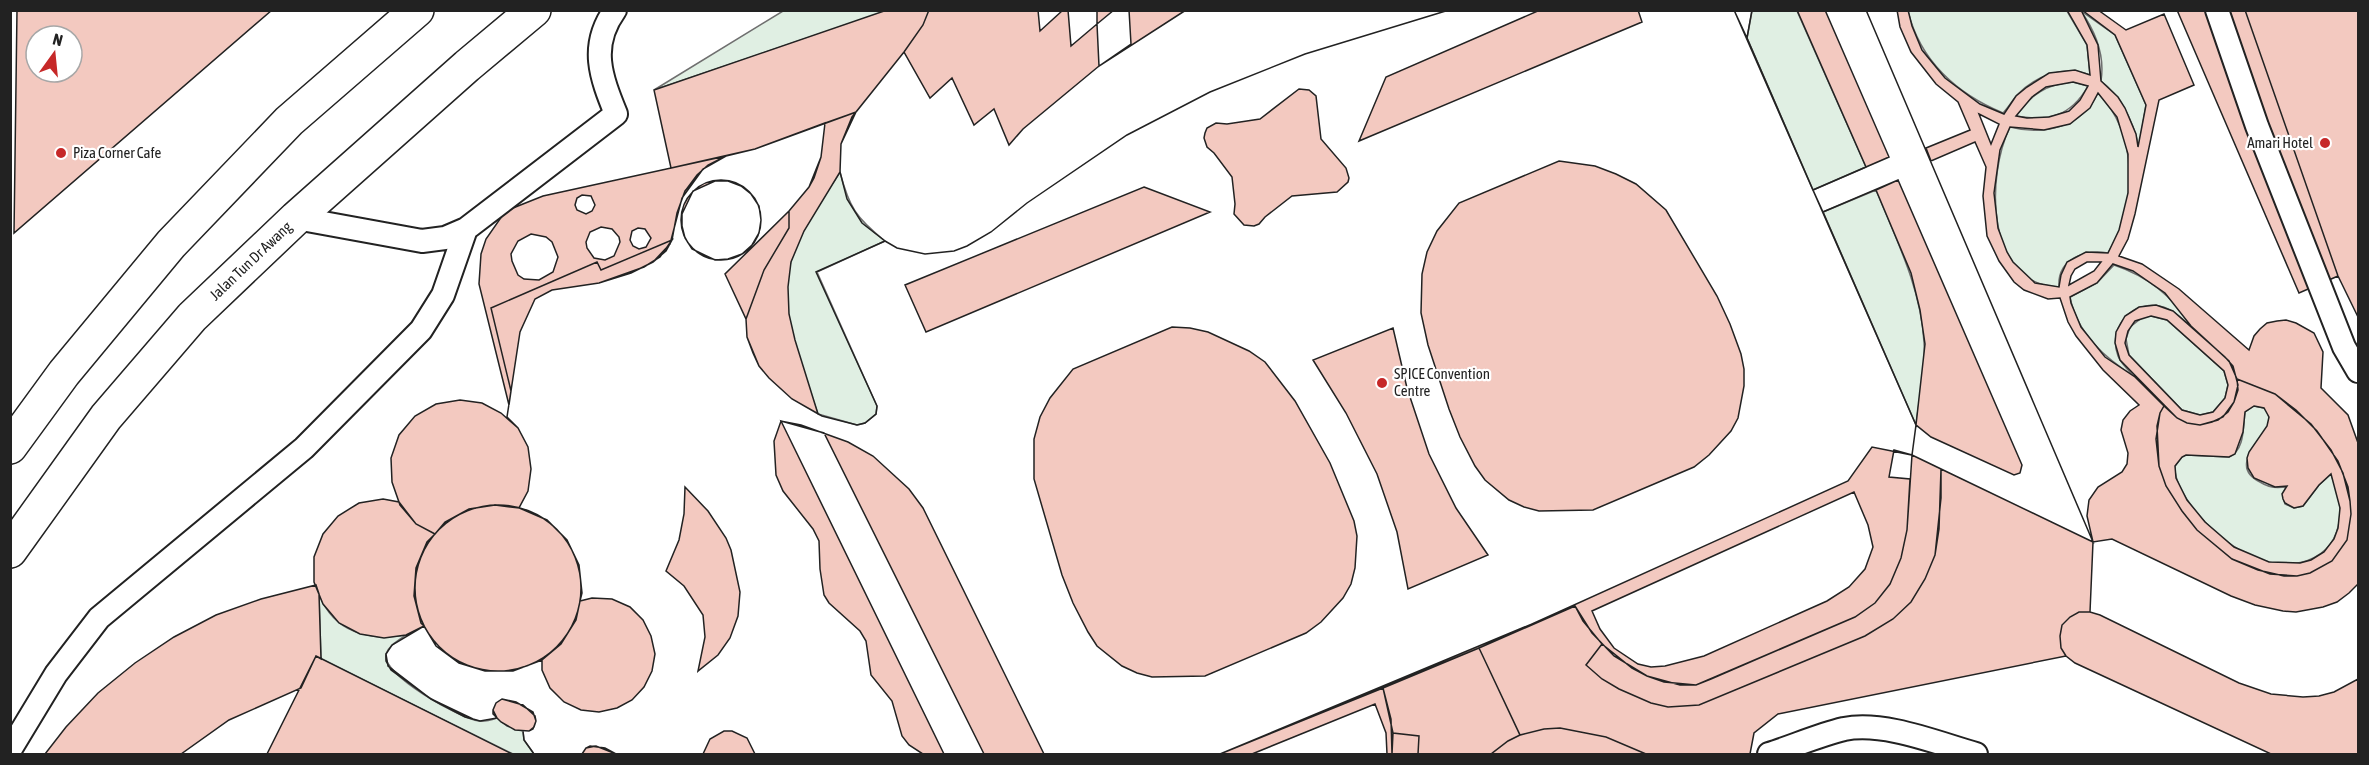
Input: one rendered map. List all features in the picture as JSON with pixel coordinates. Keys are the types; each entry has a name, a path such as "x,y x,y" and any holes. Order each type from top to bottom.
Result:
{"main road":[{"path":"10,447 64,373 171,244 289,121 417,10"},
{"name":"Jalan Tun Dr Awang","path":"10,550 106,417 192,317 296,218 467,66 534,10"}],"lane":[{"path":"296,218 422,241 445,238 466,230 616,114 600,67 598,47 606,23 615,10"},
{"path":"2217,10 2257,126 2344,347 2358,371"},
{"path":"10,750 56,674 99,618 304,448 421,330 443,295 466,230"},
{"path":"1769,754 1844,729 1866,728 1887,730 1976,754"},
{"path":"1887,730 1926,747 1935,754"}],"green space":[{"path":"783,11 887,11 654,90"},
{"path":"1752,11 1797,11 1866,167 1813,190 1747,38"},
{"path":"1908,11 2067,11 2087,45 2090,75 2070,71 2042,77 2017,95 2003,113 1970,96 1943,74 1921,45"},
{"path":"2081,11 2115,35 2146,105 2139,147 2126,110 2115,94 2101,81 2102,62 2098,44"},
{"path":"2073,82 2088,86 2074,104 2066,110 2049,117 2016,116 2040,92 2055,85"},
{"path":"2098,93 2111,110 2121,129 2127,149 2128,192 2118,234 2108,253 2082,255 2068,263 2060,277 2059,287 2035,282 2017,268 2005,248 1998,225 1995,199 2002,148 2010,127 2036,130 2061,126 2082,114"},
{"path":"840,172 855,211 885,241 817,272 877,406 876,414 865,423 857,425 818,414 793,339 787,299 787,280 795,249"},
{"path":"1876,190 1913,283 1922,322 1924,363 1916,425 1823,212"},
{"path":"2114,265 2158,288 2176,305 2191,326 2168,309 2157,306 2136,309 2127,315 2121,323 2115,344 2119,359 2135,377 2113,362 2094,344 2079,322 2070,297 2097,283"},
{"path":"2151,316 2167,320 2224,371 2228,385 2225,398 2213,412 2200,415 2182,410 2129,355 2126,339 2130,327 2143,317"},
{"path":"2254,406 2264,408 2269,421 2247,461 2247,469 2251,476 2270,486 2287,486 2283,494 2284,501 2285,504 2294,508 2303,506 2331,474 2339,501 2338,526 2333,540 2314,558 2288,564 2273,563 2248,555 2220,536 2204,521 2187,500 2177,482 2175,466 2186,455 2229,457 2234,454 2241,444 2245,412"},
{"path":"319,594 334,618 343,626 366,635 379,637 406,635 392,645 386,654 388,663 395,673 424,694 456,712 479,721 497,718 507,726 523,731 524,740 534,754 513,754 321,659"}],"building":[{"name":"Piza Corner Cafe","path":"17,10 272,10 14,233"},
{"path":"887,10 929,10 923,25 904,52 856,112 755,149 671,168 654,90"},
{"path":"929,10 1186,10 1099,66 1023,129 1009,145 994,109 974,125 952,78 930,98 904,52 923,25"},
{"path":"1038,10 1063,10 1040,31"},
{"path":"1068,10 1097,10 1097,24 1071,46"},
{"path":"1114,10 1129,10 1131,44 1099,66 1097,24"},
{"name":"SPICE Convention Centre","path":"1186,10 1752,10 1747,38 1813,190 1889,157 1825,10 1866,10 2093,542 1912,455 1894,450 1889,477 1910,479 1907,530 1901,558 1890,584 1875,603 1855,617 1696,685 1680,685 1647,676 1614,656 1592,633 1575,606 1220,754 616,754 596,746 586,748 582,754 534,754 524,740 523,731 529,731 534,727 535,716 523,705 502,699 496,703 493,710 497,718 480,721 465,717 431,699 391,670 386,661 386,654 392,645 424,626 436,646 459,663 485,671 513,671 542,660 542,670 550,688 564,702 581,710 599,712 617,708 632,700 644,687 652,671 655,654 651,636 643,620 630,607 612,599 592,598 580,601 582,593 579,565 567,540 547,520 519,508 528,491 531,469 528,447 518,428 507,417 520,332 535,299 552,290 599,283 631,273 653,262 670,244 682,198 703,169 726,156 755,149 825,123 821,157 809,187 789,211 725,274 746,319 747,337 753,353 759,366 769,378 792,399 822,416 857,425 865,423 876,414 877,406 816,272 885,241 862,223 847,199 840,172 841,144 852,117 904,52 930,98 952,78 974,125 994,109 1009,145 1023,129 1099,66","holes":["1898,180 2022,465 2020,473 2014,475 1931,437 1916,425 1823,212"]},
{"path":"1186,10 1449,10 1305,54 1210,92 1127,135 1027,203 991,232 954,251 925,254 897,248 862,223 847,199 840,172 841,144 852,117 904,52 930,98 952,78 974,125 994,109 1009,145 1023,129 1099,66"},
{"path":"1449,10 1540,10 1386,77 1359,141 1642,22 1638,10 1734,10 1916,425 1912,455 1872,447 1848,481 1479,648 1220,754 1044,754 923,508 909,489 873,456 848,442 801,425 781,421 774,441 776,475 783,491 813,529 819,541 824,595 829,603 860,631 866,641 871,675 892,701 902,736 909,745 923,754 755,754 747,738 732,731 724,731 710,739 703,754 616,754 596,746 586,748 582,754 534,754 524,740 523,731 529,731 534,727 535,716 523,705 502,699 496,703 493,710 497,718 480,721 473,719 431,699 388,666 386,654 392,645 424,626 436,646 459,663 485,671 513,671 542,660 542,670 550,688 564,702 581,710 599,712 617,708 632,700 644,687 652,671 655,654 651,636 643,620 630,607 612,599 592,598 580,601 582,593 579,565 567,540 547,520 519,508 528,491 531,469 528,447 518,428 507,417 520,332 535,299 552,290 599,283 631,273 653,262 666,251 672,240 677,213 685,191 708,165 726,156 755,149 825,123 821,157 809,187 789,211 725,274 746,319 747,337 753,353 759,366 769,378 792,399 822,416 857,425 865,423 876,414 877,406 816,272 885,241 897,248 925,254 954,251 967,246 991,232 1027,203 1127,135 1210,92 1305,54","holes":["1299,89 1309,90 1316,96 1321,139 1346,168 1348,182 1337,192 1292,196 1259,224 1244,225 1234,214 1232,177 1207,147 1204,138 1207,128 1216,123 1227,124 1260,119","1559,161 1595,166 1636,184 1666,210 1717,296 1730,324 1744,369 1744,386 1738,418 1731,431 1709,455 1694,467 1593,510 1539,511 1509,500 1485,480 1475,466 1449,409 1428,345 1421,313 1422,274 1427,252 1437,231 1459,203","715,181 728,181 741,186 751,194 759,206 761,220 759,233 752,245 742,254 728,259 715,260 692,249 685,238 682,214 693,191","1144,187 1210,212 926,332 905,285","1172,327 1208,332 1249,351 1265,362 1295,401 1330,463 1354,521 1357,536 1355,568 1351,584 1343,598 1321,622 1306,633 1205,676 1152,677 1122,666 1097,646 1073,603 1062,575 1034,479 1034,439 1040,417 1050,398 1073,369","1393,328 1407,388 1429,454 1456,508 1488,555 1408,589 1397,532 1377,474 1346,413 1313,360","685,487 708,511 726,538 731,550 740,592 738,616 730,638 718,655 698,671 705,637 703,615 684,586 666,571 679,540 684,514"]},
{"path":"1734,10 1752,10 1747,38"},
{"path":"1797,10 1825,10 1889,157 1866,167"},
{"path":"1825,10 1866,10 2093,542 1912,455 1916,425 1931,437 2014,475 2020,473 2022,465 1898,180 1823,212 1813,190 1889,157"},
{"path":"1897,10 1908,10 1922,50 1945,78 1980,104 2004,114 2016,96 2049,73 2075,70 2090,75 2087,45 2067,10 2081,10 2098,45 2101,81 2118,97 2125,108 2136,134 2138,147 2146,105 2115,35 2082,10 2098,10 2126,30 2164,14 2194,85 2159,100 2135,214 2128,239 2119,256 2142,264 2179,289 2249,350 2254,336 2267,323 2286,320 2314,333 2323,352 2321,388 2348,415 2358,443 2358,584 2349,593 2337,602 2323,607 2296,612 2283,611 2255,605 2231,596 2112,539 2093,542 2087,516 2089,500 2098,487 2122,472 2127,464 2128,453 2121,430 2123,420 2139,405 2103,370 2076,336 2068,322 2060,298 2048,299 2024,290 2014,282 1999,261 1987,236 1983,196 1986,167 1975,142 1931,161 1926,148 1970,130 1958,102 1936,84 1911,52 1900,27","holes":["2073,82 2088,86 2080,100 2069,111 2049,117 2016,116 2032,97 2046,87","2098,93 2117,117 2128,154 2128,193 2119,230 2108,253 2086,252 2067,262 2059,287 2035,283 2013,262 1998,228 1994,193 2000,150 2010,127 2044,130 2070,124 2090,108","1979,114 1999,124 1991,144","2087,262 2101,262 2094,271 2069,285 2075,269","2113,264 2133,271 2165,293 2191,326 2229,361 2237,379 2275,394 2296,410 2317,431 2338,461 2348,487 2350,501 2351,514 2347,540 2332,561 2310,573 2284,576 2258,570 2232,559 2197,530 2166,486 2159,466 2157,426 2164,406 2135,377 2105,357 2081,327 2070,297 2097,283"]},
{"path":"2177,10 2245,10 2338,276 2299,293"},
{"name":"Amari Hotel","path":"2245,10 2358,10 2358,317 2338,276"},
{"path":"856,112 841,144 840,172 804,231 791,262 788,287 789,314 818,414 792,399 759,366 747,337 746,319 764,270 789,228 789,211 814,178 821,157 825,123"},
{"path":"726,156 703,169 685,191 677,213 672,240 601,270 597,262 491,308 511,391 509,405 479,284 481,254 486,239 502,216 513,208 543,196","holes":["582,195 591,196 595,205 592,211 586,214 577,210 575,205 577,198","601,227 612,229 620,242 614,256 605,260 594,258 586,242 590,232","638,228 645,229 651,238 646,247 639,249 633,246 630,240 632,231","531,234 546,237 552,242 558,257 553,272 539,280 524,279 518,275 511,254 518,241"]},
{"path":"721,180 736,183 749,192 758,205 761,220 758,235 749,248 736,257 721,260 706,257 693,248 684,235 681,220 684,205 693,192 706,183"},
{"path":"1898,180 2022,465 2020,473 2014,475 1931,437 1916,425 1925,344 1920,310 1911,273 1876,190"},
{"path":"789,211 789,228 764,270 746,319 725,274"},
{"path":"672,240 660,257 644,267 599,283 552,290 535,299 520,332 511,391 491,308 597,262 601,270"},
{"path":"2156,305 2173,311 2233,366 2238,385 2234,402 2228,412 2218,420 2200,425 2187,423 2177,418 2120,360 2115,343 2116,332 2125,316 2139,307","holes":["2151,316 2167,320 2224,371 2228,385 2225,398 2213,412 2200,415 2182,410 2129,355 2125,343 2128,331 2135,321"]},
{"path":"2237,379 2275,394 2311,424 2331,450 2343,473 2351,514 2347,540 2332,561 2310,573 2297,576 2270,574 2232,559 2197,530 2166,486 2159,466 2156,439 2160,413 2164,406 2177,418 2187,423 2200,425 2223,417 2234,402 2238,390","holes":["2254,406 2264,408 2269,417 2267,426 2247,458 2248,468 2254,478 2275,487 2287,486 2282,494 2283,499 2285,503 2294,508 2303,506 2331,474 2340,508 2338,528 2334,539 2324,552 2311,560 2300,563 2269,562 2234,547 2205,522 2187,500 2176,478 2175,466 2186,455 2229,457 2235,454 2243,432 2245,412"]},
{"path":"460,400 482,403 501,413 518,428 528,447 531,469 528,491 519,508 495,505 469,509 445,522 435,534 416,524 400,505 392,482 391,458 399,435 415,416 436,404"},
{"path":"781,421 824,433 984,754 944,754"},
{"path":"1912,455 1941,469 1939,529 1935,555 1925,579 1911,602 1893,619 1865,636 1699,705 1668,707 1651,703 1619,689 1602,679 1586,665 1602,644 1632,668 1647,676 1664,682 1696,685 1855,617 1875,603 1890,584 1901,558 1907,530"},
{"path":"1941,469 2093,542 2090,612 2079,612 2062,625 2061,648 2066,656 1778,714 1754,733 1750,754 1646,754 1606,737 1560,728 1520,735 1479,648 1575,606 1583,621 1602,644 1586,665 1602,679 1619,689 1651,703 1668,707 1699,705 1865,636 1893,619 1911,602 1925,579 1935,555 1941,498"},
{"path":"1854,492 1868,525 1873,547 1865,569 1849,587 1827,601 1704,656 1665,666 1651,667 1638,664 1614,648 1600,629 1592,611"},
{"path":"383,499 399,502 416,524 435,534 427,542 416,568 414,596 421,623 424,626 406,635 384,638 360,634 339,623 323,604 314,582 314,557 323,534 338,516 359,503"},
{"path":"498,505 514,506 530,511 557,529 575,556 580,572 580,604 575,620 557,647 530,665 514,670 498,671 482,670 466,665 439,647 421,620 416,604 415,588 416,572 421,556 439,529 466,511 482,506"},
{"path":"316,585 319,594 321,659 316,656 301,688 229,720 181,754 45,754 66,727 98,693 135,663 174,637 216,615 261,599"},
{"path":"592,598 612,599 630,607 643,620 651,636 655,654 652,671 644,687 632,700 617,708 599,712 581,710 564,702 550,688 542,670 542,660 561,644 576,620 580,601"},
{"path":"2079,612 2100,615 2239,683 2271,694 2319,696 2334,692 2358,679 2358,754 2271,754 2075,663 2066,656 2061,648 2060,636 2062,625"},
{"path":"1479,648 1520,735 1491,754 1418,754 1419,736 1393,733 1383,688"},
{"path":"316,656 512,754 267,754"},
{"path":"1383,688 1391,719 1392,754 1220,754"},
{"path":"502,699 516,702 533,712 536,721 533,729 515,730 501,722 493,714 493,710 496,703"},
{"path":"1375,704 1386,733 1387,754 1252,754"},
{"path":"1560,728 1606,737 1646,754 1491,754 1520,735"},
{"path":"1393,733 1419,736 1418,754 1392,754"},
{"path":"590,746 605,748 616,754 582,754"}],"place":[{"name":"Amari Hotel","path":"2325,143"},
{"name":"Piza Corner Cafe","path":"61,153"},
{"name":"SPICE Convention Centre","path":"1382,383"}]}
